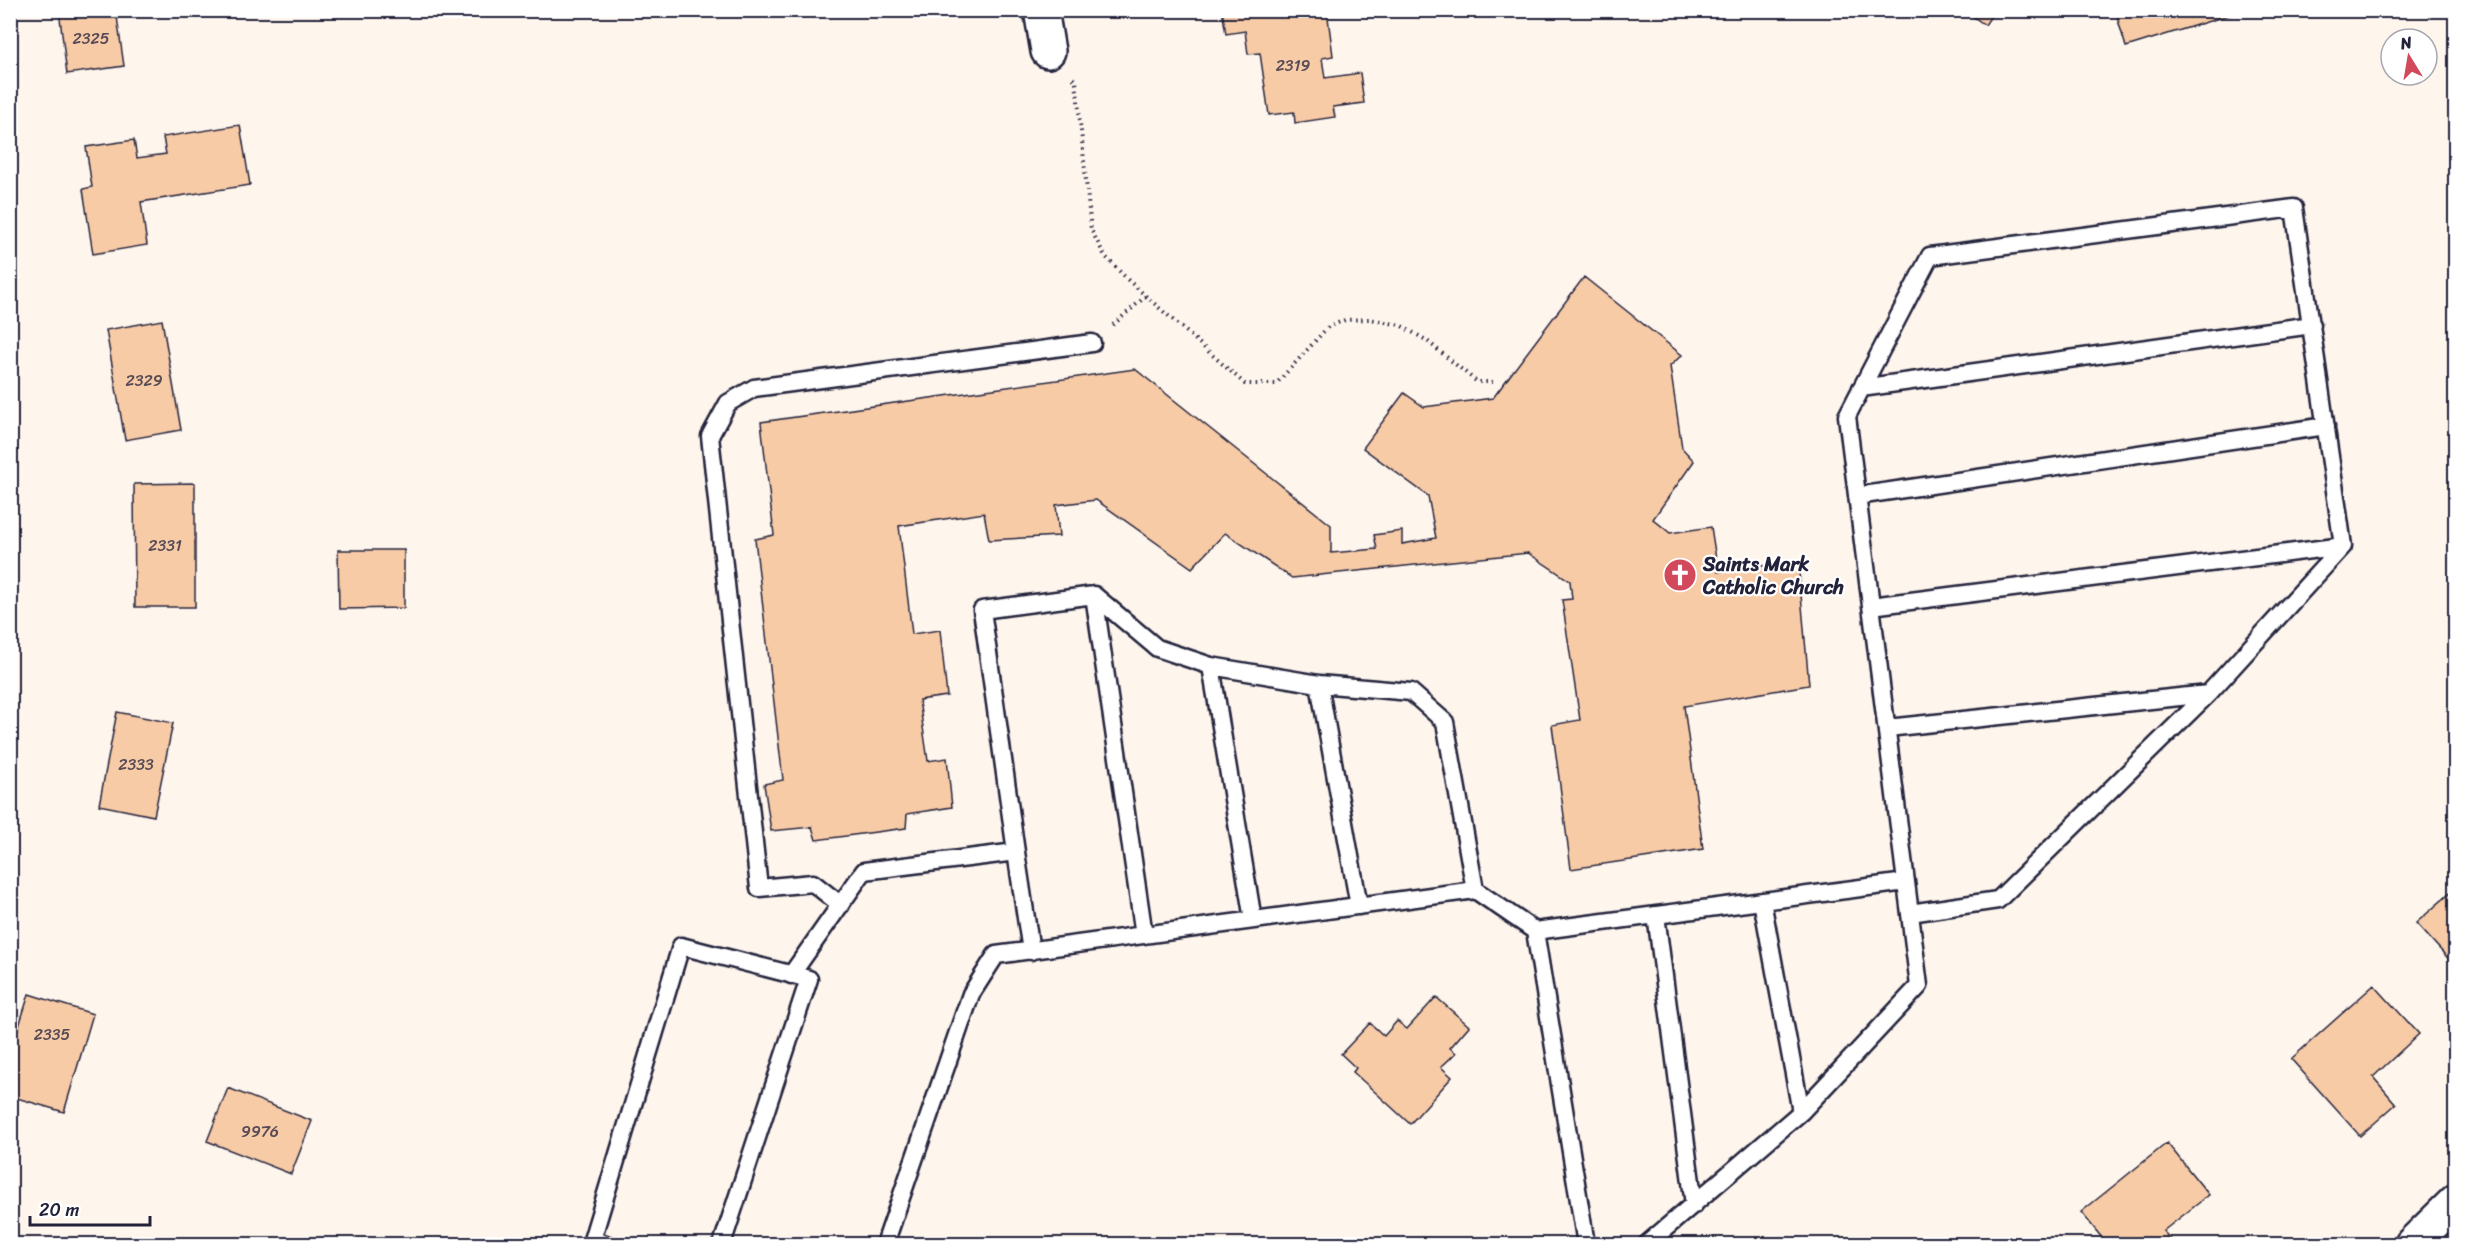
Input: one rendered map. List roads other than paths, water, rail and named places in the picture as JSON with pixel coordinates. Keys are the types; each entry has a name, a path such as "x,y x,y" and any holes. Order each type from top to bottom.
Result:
{"street":[{"path":"1041,10 1048,51"},
{"path":"2412,1245 2456,1201"}],"lane":[{"path":"1647,1245 1801,1112 1919,987 1847,416 1930,256 2294,208 2343,546"},
{"path":"1861,388 2312,325"},
{"path":"841,905 813,882 759,888 710,436 728,403 754,387 1092,343"},
{"path":"1857,496 2326,426"},
{"path":"1871,606 2343,546"},
{"path":"1910,913 1998,900 2208,694 2343,546"},
{"path":"1094,595 1144,935"},
{"path":"1031,951 982,610 1094,595 1156,648 1211,666 1318,684 1411,692 1444,722 1475,890"},
{"path":"1211,666 1253,920"},
{"path":"1318,684 1359,906"},
{"path":"1887,728 2208,694"},
{"path":"791,975 864,871 1016,852"},
{"path":"885,1245 971,994 996,955 1475,890 1535,931 1906,882"},
{"path":"1762,901 1801,1112"},
{"path":"1656,915 1694,1205"},
{"path":"1535,931 1586,1245"},
{"path":"606,1245 592,1240 681,946 809,979 723,1245"}],"place":[{"name":"Saints Mark Catholic Church","path":"1680,575"}]}
